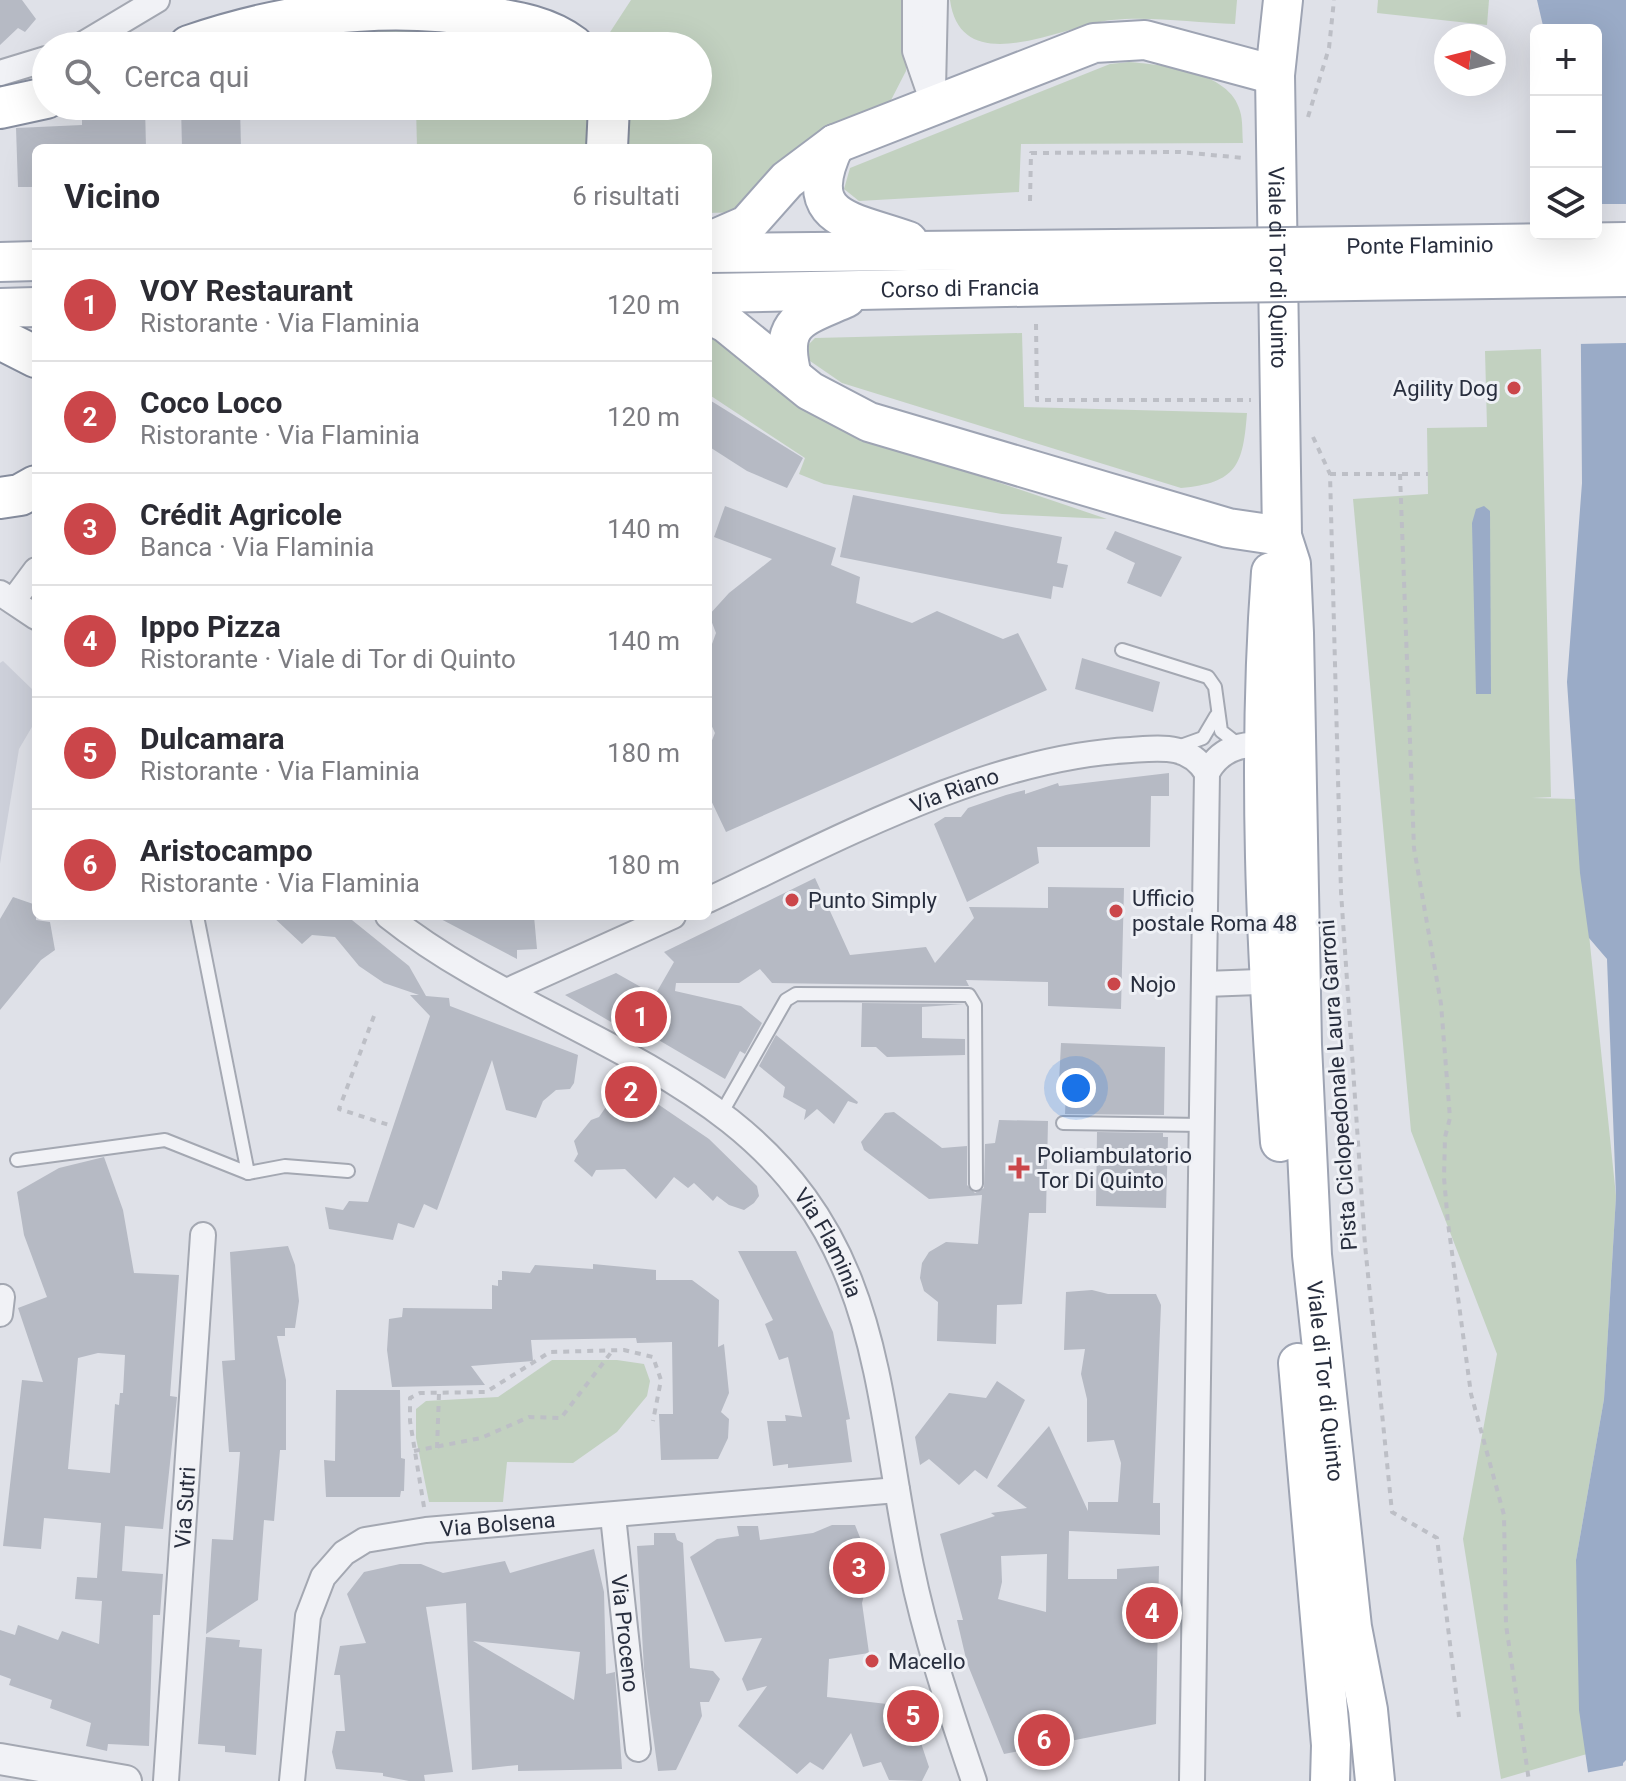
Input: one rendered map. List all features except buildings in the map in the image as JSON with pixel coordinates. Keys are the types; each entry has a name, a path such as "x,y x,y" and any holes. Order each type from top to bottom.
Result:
{"highway":[{"path":"241,32 285,20 395,8 438,10 513,21 549,32"},
{"path":"0,108 32,101"},
{"path":"607,144 608,120"},
{"path":"0,339 32,355"}],"main road":[{"name":"Viale di Tor di Quinto","path":"1283,0 1275,75 1282,536 1291,564 1299,926 1284,981 1330,1729 1330,1781"},
{"path":"712,240 747,225 787,180 835,144 933,103 1108,40 1155,42 1275,75"},
{"path":"835,144 821,180 823,196 831,210 933,250"},
{"name":"Ponte Flaminio","path":"1213,266 1626,242"},
{"name":"Corso di Francia","path":"712,253 933,250 1213,266"},
{"path":"0,262 32,261"},
{"name":"Corso di Francia","path":"712,293 861,291 1213,266"},
{"name":"Ponte Flaminio","path":"1213,266 1626,277"},
{"path":"792,376 786,346 794,324 861,291"},
{"path":"0,308 32,307"},
{"path":"712,316 726,323 832,404 893,432 1228,528 1282,536"},
{"name":"Viale di Tor di Quinto","path":"1282,536 1271,564 1252,745 1284,981 1350,1613 1370,1722 1375,1781"}],"street":[{"path":"103,32 157,0"},
{"path":"915,0 915,51 933,103"},
{"path":"933,103 935,0"},
{"path":"0,73 32,63"},
{"path":"32,574 6,597 32,614"},
{"path":"1192,1781 1207,773 1217,757 1252,745"},
{"name":"Viale di Tor di Quinto","path":"1252,745 1277,748 1281,757 1282,899 1299,926"},
{"path":"1171,748 1197,759 1207,773"},
{"name":"Via Riano","path":"712,898 993,775 1084,753 1171,748"},
{"name":"Via Flaminia","path":"393,920 425,943 721,1114 794,1183 815,1211 861,1304 879,1376 897,1490 927,1634 974,1781"},
{"path":"509,990 664,920"},
{"path":"1205,984 1284,981"},
{"name":"Via Sutri","path":"166,1781 203,1235"},
{"name":"Via Bolsena","path":"292,1781 308,1616 323,1577 344,1553 365,1540 426,1530 897,1490"},
{"name":"Via Proceno","path":"613,1516 638,1749"},
{"path":"0,1759 126,1781"}],"lane":[{"path":"1122,650 1208,677 1215,687 1216,716 1225,737 1252,745"},
{"path":"1171,748 1203,738 1216,716"},
{"path":"198,920 248,1173"},
{"path":"721,1114 786,1000 796,994 969,995 975,1005 976,1184"},
{"path":"1063,1123 1203,1125"},
{"path":"17,1160 165,1140 248,1173 285,1166 348,1171"}],"path":[{"path":"1305,128 1329,48 1334,0"},
{"path":"1030,201 1031,153 1180,152 1251,159"},
{"path":"1036,324 1037,400 1253,400"},
{"name":"Pista Ciclopedonale Laura Garroni","path":"1308,427 1330,474 1341,892 1365,1245 1392,1512 1437,1538 1459,1717"},
{"path":"1330,474 1428,474"},
{"path":"1400,474 1414,848 1441,1004 1450,1118 1445,1137 1445,1193 1466,1364 1504,1515 1506,1625 1529,1781"},
{"path":"374,1016 339,1109 392,1126"},
{"path":"414,1451 481,1438 529,1417 561,1418 613,1350"},
{"path":"426,1530 414,1451 410,1398 420,1393 486,1392 550,1352 613,1350 653,1357 661,1380 653,1421"},
{"path":"437,1448 439,1393"}],"shaded area":[{"path":"3,661 32,689 32,727 19,749 0,864 0,663"}],"green space":[{"path":"631,0 905,0 906,71 889,104 742,212 712,213 712,144 619,144 620,120 712,120 712,32 610,32"},
{"path":"950,0 1237,0 1235,24 1158,19 1112,20 1017,43 993,44 973,38 958,25"},
{"path":"1378,0 1489,0 1487,24 1377,13"},
{"path":"413,27 449,32 311,32"},
{"path":"1129,62 1176,68 1223,87 1234,98 1240,111 1243,143 1021,144 1019,192 859,201 844,189 850,168 1110,64"},
{"path":"416,120 596,120 595,144 417,144"},
{"path":"1022,333 1024,407 1247,413 1243,446 1234,468 1214,481 1181,488 842,383 810,361 804,349 815,338"},
{"path":"712,336 727,337 783,395 835,427 1107,519 1002,514 824,484 799,474 805,458 712,397"},
{"path":"1541,349 1551,797 1532,798 1575,799 1616,1196 1604,1399 1576,1560 1587,1754 1501,1779 1463,1539 1497,1354 1411,1131 1353,499 1428,494 1427,428 1487,427 1485,351"},
{"path":"552,1360 617,1360 644,1364 650,1381 647,1396 617,1432 573,1463 507,1462 503,1502 429,1502 416,1438 416,1409 426,1401 498,1397"}],"water":[{"path":"1537,0 1626,0 1626,1760 1623,1763 1623,1781 1590,1781 1588,1772 1579,1710 1576,1560 1604,1399 1616,1196 1607,959 1589,938 1580,873 1567,682 1582,483 1580,240 1602,240 1602,24 1543,24"},
{"path":"1484,506 1490,511 1491,694 1476,694 1472,523 1476,509"}],"pier":[{"path":"1602,204 1626,204 1626,343 1577,344 1576,240 1602,240"},
{"path":"1626,1765 1626,1781 1586,1781 1585,1773"}],"place":[{"name":"Agility Dog","path":"1514,388"},
{"name":"Punto Simply","path":"792,900"},
{"name":"Ufficio postale Roma 48","path":"1116,911"},
{"name":"Nojo","path":"1114,984"},
{"name":"VOY Restaurant","path":"641,1017"},
{"name":"Coco Loco","path":"631,1092"},
{"name":"Poliambulatorio Tor Di Quinto","path":"1019,1168"},
{"name":"Crédit Agricole","path":"859,1568"},
{"name":"Ippo Pizza","path":"1152,1613"},
{"name":"Macello","path":"872,1661"},
{"name":"Dulcamara","path":"913,1716"},
{"name":"Aristocampo","path":"1044,1740"}]}
